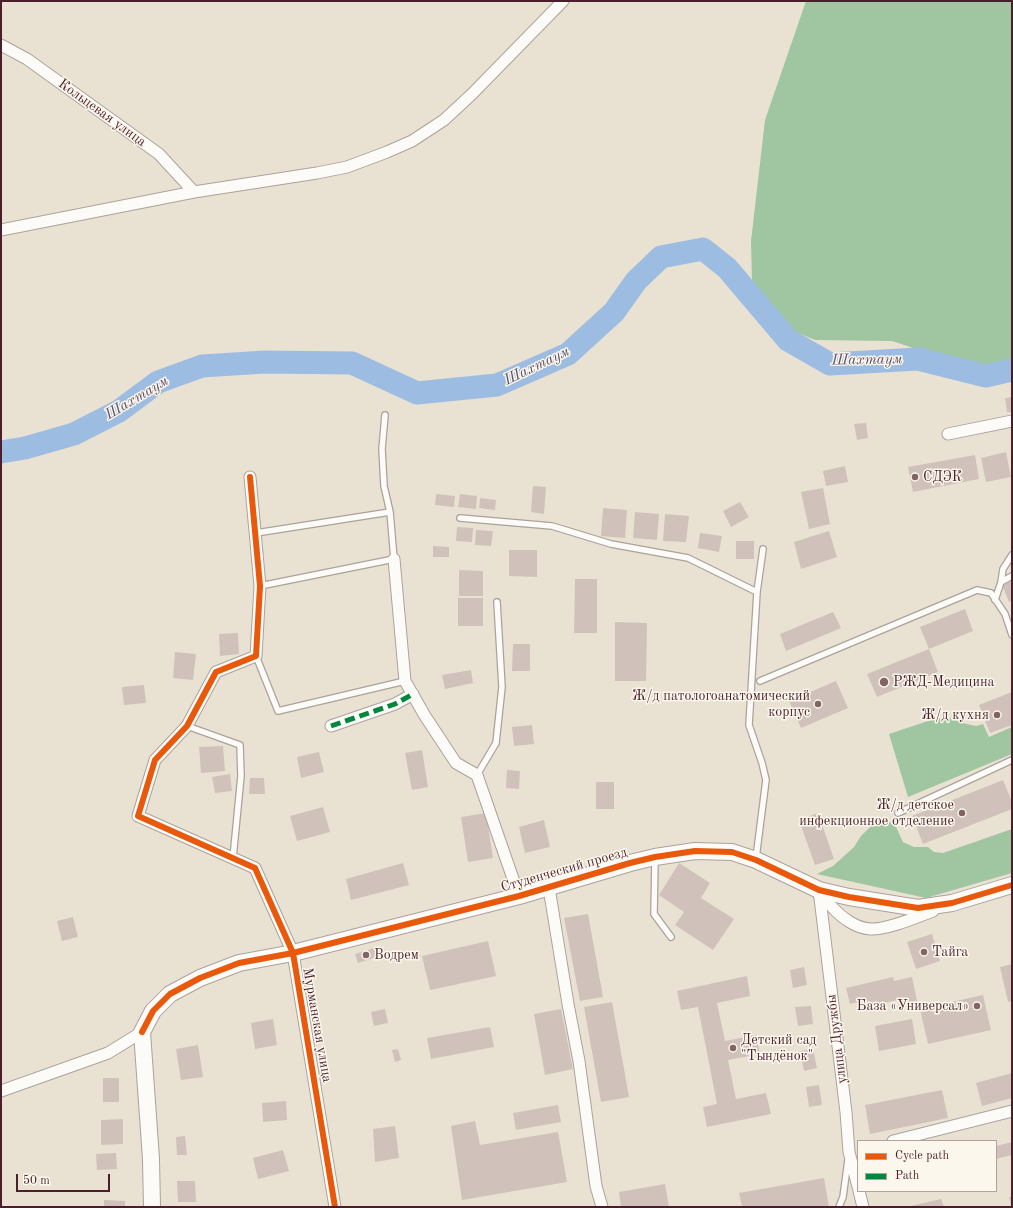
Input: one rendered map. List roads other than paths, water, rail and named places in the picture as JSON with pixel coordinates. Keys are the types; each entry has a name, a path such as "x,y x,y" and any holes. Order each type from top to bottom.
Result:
{"street":[{"path":"1,230 194,192 347,167 412,141 444,120 472,94 563,1"},
{"name":"Кольцевая улица","path":"1,45 27,59 159,154 194,192"},
{"path":"948,434 1012,421"},
{"path":"250,477 260,586 256,656"},
{"path":"394,559 405,681 425,716 456,763 478,775"},
{"name":"Мурманская улица","path":"256,656 216,672 187,726 155,760 138,816 255,868 293,953 335,1207"},
{"path":"331,726 395,704 413,694"},
{"name":"Студенческий проезд","path":"478,775 519,896"},
{"name":"Студенческий проезд","path":"142,1032 153,1011 170,994 200,978 239,963 293,953 519,896 630,862 695,850 732,852 756,860 820,890 849,897 918,908 952,904 1012,885"},
{"path":"549,888 579,1061 596,1186 602,1207"},
{"path":"820,890 832,908 847,920 856,926 871,929 907,921 952,904"},
{"name":"улица Дружбы","path":"820,890 845,1104 854,1151 857,1178"},
{"path":"6,1089 108,1053 142,1032 151,1159 152,1207"},
{"path":"898,1140 1012,1111"},
{"path":"859,1192 863,1207"}],"lane":[{"path":"260,586 394,559 390,512 384,486 382,449 385,415"},
{"path":"256,533 390,512"},
{"path":"460,518 552,526 612,544 688,558 758,592"},
{"path":"756,860 766,780 762,763 749,726 758,592 763,549"},
{"path":"995,600 1001,582 1003,569 1012,555"},
{"path":"1001,582 1012,576"},
{"path":"760,680 977,590 991,593 1005,614 1012,635"},
{"path":"478,775 496,744 502,687 497,602"},
{"path":"256,656 278,711 405,681"},
{"path":"187,726 240,744 241,776 233,859"},
{"path":"898,813 1012,760"},
{"path":"655,857 654,914 671,936"},
{"path":"839,1207 843,1197 854,1151"}],"waterway":[{"name":"Шахтаум","path":"1,452 25,448 74,434 119,411 158,382 202,366 265,362 352,363 417,393 497,385 568,354 614,312 636,281 661,257 703,249 727,268 788,340 830,364 918,359 986,376 1012,370"}],"place":[{"name":"СДЭК","path":"915,477"},
{"name":"РЖД-Медицина","path":"884,682"},
{"name":"Ж/д патологоанатомический корпус","path":"818,704"},
{"name":"Ж/д кухня","path":"997,715"},
{"name":"Ж/д детское инфекционное отделение","path":"962,813"},
{"name":"Тайга","path":"924,952"},
{"name":"Водрем","path":"366,955"},
{"name":"База «Универсал»","path":"977,1006"},
{"name":"Детский сад \"Тындёнок\"","path":"733,1048"}]}
